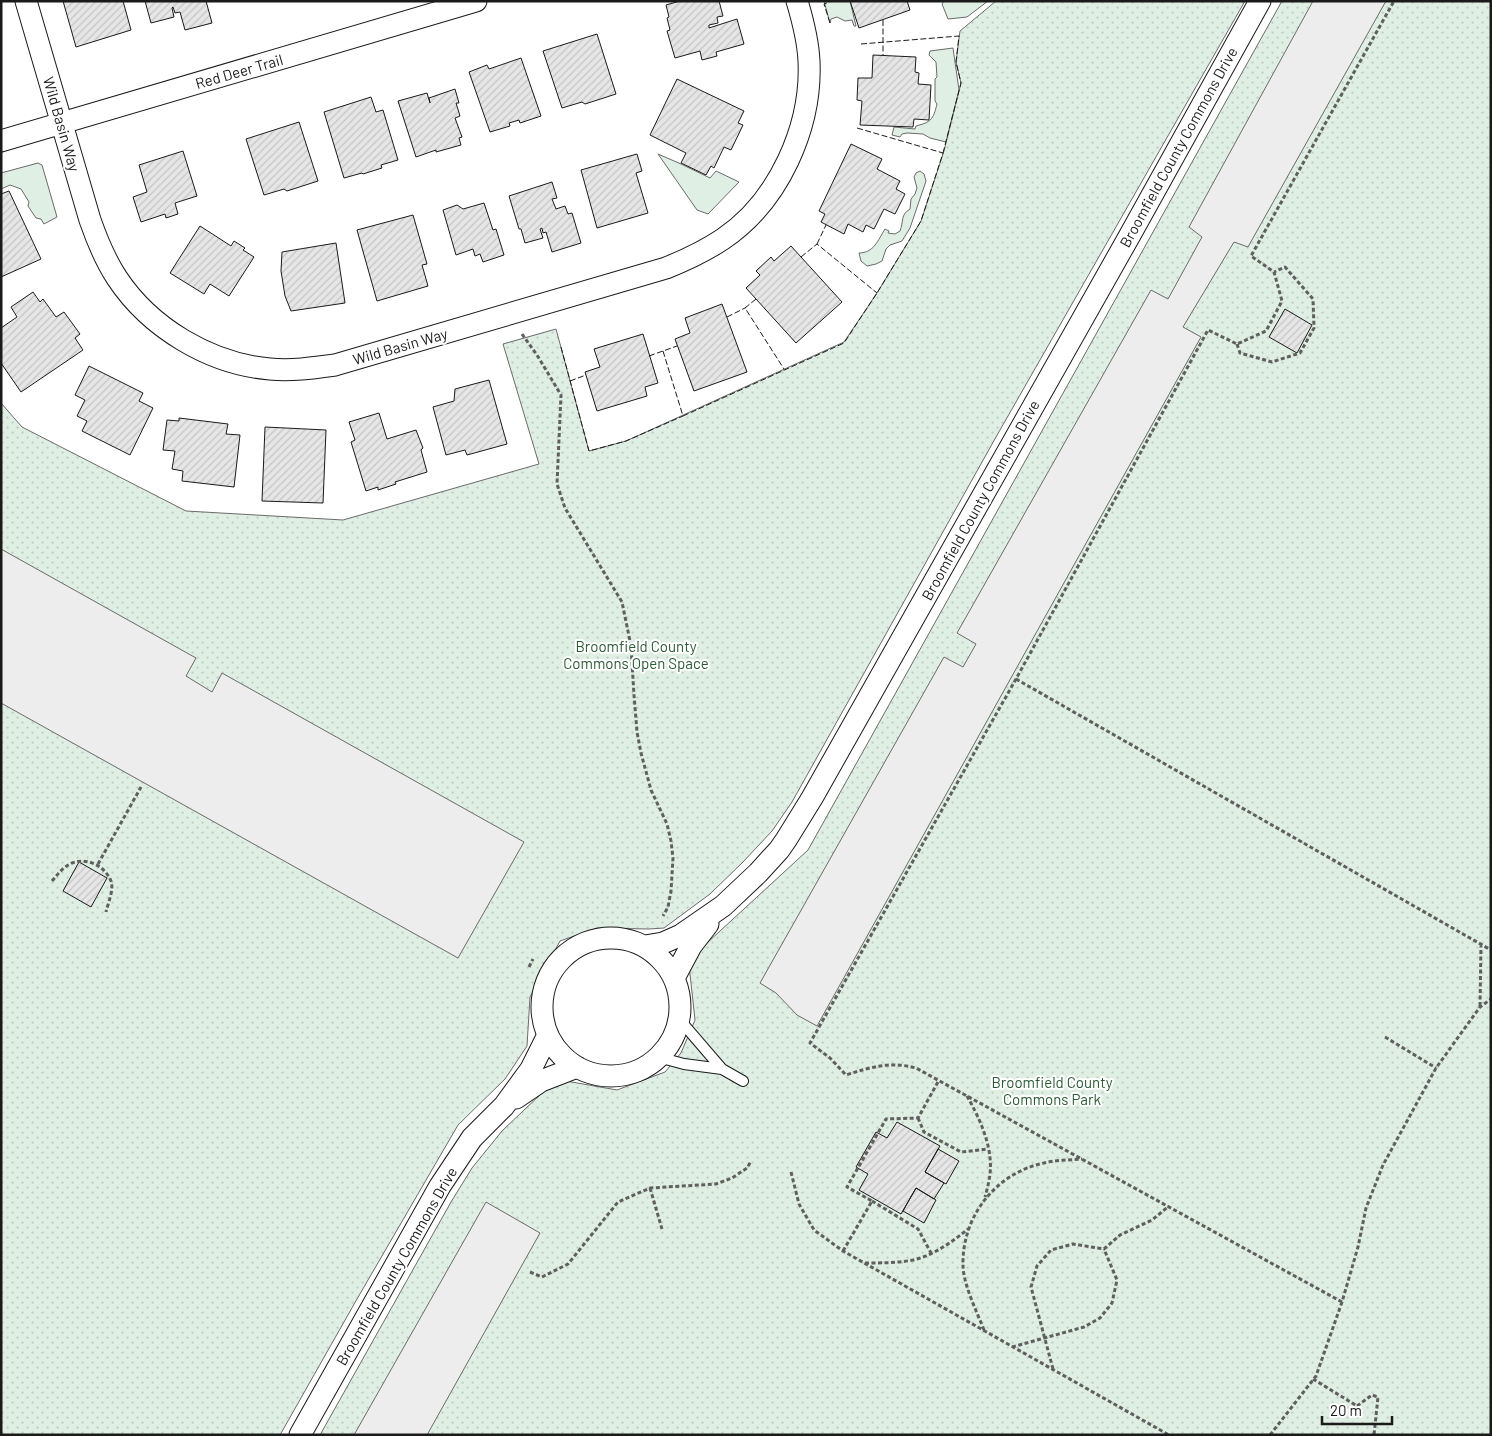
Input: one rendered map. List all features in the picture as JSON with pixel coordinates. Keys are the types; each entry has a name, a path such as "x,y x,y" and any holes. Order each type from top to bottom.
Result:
{"street":[{"name":"Wild Basin Way","path":"26,1 93,229 100,247 118,279 138,304 166,329 196,348 230,361 270,369 302,370 335,365 666,268 703,251 724,238 749,217 770,192 789,160 800,129 807,97 809,61 805,28 797,1"},
{"name":"Red Deer Trail","path":"1,140 476,1"},
{"name":"Broomfield County Commons Drive","path":"645,946 663,943 681,935 723,906 779,850 812,798 1260,1"},
{"path":"674,978 691,946 723,906"},
{"path":"611,938 625,939 645,946 663,960 674,978 680,998 679,1019 672,1041 653,1062 640,1070 626,1075 597,1075 577,1067 559,1053 548,1035 542,1015 542,1000 545,987 550,974 559,962 582,944 596,939 611,938"},
{"name":"Broomfield County Commons Drive","path":"300,1435 440,1186 472,1138 504,1106 531,1069 548,1035"},
{"name":"Broomfield County Commons Drive","path":"504,1106 541,1081 577,1067"}],"lane":[{"path":"679,1019 722,1069 743,1081"},
{"path":"658,1057 684,1064 722,1069"}],"path":[{"path":"1237,344 1266,331 1282,301 1274,272 1251,256 1394,1"},
{"path":"1274,272 1285,267 1313,299 1314,328 1300,353 1272,362 1240,352 1237,344 1208,330 1016,679 810,1043 830,1058 846,1076 873,1066 904,1064 916,1068 1342,1302"},
{"path":"509,314 561,395 557,484 565,508 622,602 631,646 634,704 641,753 651,790 667,824 671,841 673,858 671,891 664,916"},
{"path":"1016,679 1491,950"},
{"path":"98,864 141,787"},
{"path":"52,881 59,872 72,863 82,861 98,864 111,882 111,895 106,912"},
{"path":"1480,1007 1481,944"},
{"path":"529,967 533,959"},
{"path":"1270,1435 1316,1376 1342,1302 1358,1247 1366,1208 1383,1165 1436,1068 1480,1007 1491,999"},
{"path":"1385,1038 1436,1068"},
{"path":"918,1118 939,1080"},
{"path":"966,1094 978,1116 988,1149 990,1172 985,1198"},
{"path":"918,1118 924,1132 961,1152 988,1149"},
{"path":"918,1118 886,1119 847,1187 918,1230 931,1253"},
{"path":"984,1331 969,1290 963,1266 968,1228 985,1198 1001,1183 1020,1171 1044,1163 1084,1159"},
{"path":"530,1272 542,1277 568,1264 618,1202 650,1188 716,1184 732,1178 746,1168 750,1161"},
{"path":"791,1172 799,1204 814,1230 843,1251 1169,1435"},
{"path":"650,1188 662,1229"},
{"path":"843,1251 872,1201"},
{"path":"1104,1249 1120,1235 1152,1220 1169,1206"},
{"path":"865,1263 891,1263 914,1260 950,1244 968,1228"},
{"path":"1053,1370 1031,1287 1037,1266 1051,1250 1073,1244 1104,1249"},
{"path":"1012,1347 1084,1327 1100,1318 1112,1303 1116,1280 1104,1249"},
{"path":"1313,1379 1357,1406"},
{"path":"1356,1414 1357,1406 1372,1395 1378,1397 1374,1435"}],"green space":[{"path":"824,1 850,1 856,26 854,26 852,20 845,21 837,17 831,19 830,23"},
{"path":"944,1 988,1 967,17 948,19 942,4"},
{"name":"Broomfield County Commons Open Space","path":"996,1 1245,1 996,437 792,802 772,831 710,894 664,928 597,928 560,941 530,997 527,1046 505,1079 458,1125 280,1435 1,1435 1,403 22,427 186,511 343,520 539,464 503,344 556,329 589,451 626,441 844,342 877,293 921,221 944,151 961,83 956,62 960,31"},
{"name":"Broomfield County Commons Park","path":"1282,1 1491,1 1491,1435 320,1435 451,1202 472,1168 502,1131 544,1091 566,1081 617,1090 665,1072 681,1053 695,1020 689,965 707,943 808,850"},
{"path":"953,48 959,90 946,142 923,134 907,133 902,134 900,137 892,135 894,127 915,129 916,126 931,120 937,104 935,101 935,79 937,77 936,62 929,55 930,51"},
{"path":"658,154 710,178 716,171 739,182 708,214 697,210"},
{"path":"38,163 42,165 57,217 44,224 41,219 36,218 28,206 29,202 21,189 10,185 1,189 1,173"},
{"path":"920,171 924,174 926,181 910,228 902,241 890,245 886,249 882,261 867,266 861,261 859,253 872,248 885,229 889,231 888,233 895,234 900,231 903,216 910,209 911,199 917,188 914,177"}],"shaded area":[{"path":"1313,1 1386,1 1248,247 1234,242 1183,327 1201,337 817,1026 797,1015 776,993 760,983 944,657 963,667 976,644 957,633 1151,290 1168,299 1202,237 1189,227"},
{"path":"1,549 196,658 186,676 212,692 222,673 524,842 458,958 1,703"},
{"path":"486,1202 540,1233 427,1435 354,1435"}],"building":[{"path":"63,1 123,1 131,30 76,47"},
{"path":"145,1 206,1 212,23 185,30 180,12 175,13 173,7 174,17 151,23"},
{"path":"680,1 719,1 723,16 717,17 718,23 709,25 709,28 737,19 744,44 716,52 717,56 702,60 700,51 675,58 667,31 670,30 666,5"},
{"path":"850,1 907,1 910,10 859,28"},
{"path":"597,34 616,94 585,104 582,102 562,108 543,51"},
{"path":"873,55 916,57 915,72 919,73 918,84 931,85 929,120 914,119 913,127 860,125 862,101 857,100 858,78 872,78"},
{"path":"521,58 541,116 520,123 519,120 509,123 510,126 490,132 469,72 487,65 489,69"},
{"path":"677,79 744,111 738,123 743,125 731,150 724,147 714,168 711,166 706,175 681,163 686,153 650,135"},
{"path":"455,89 459,103 456,103 460,116 455,118 462,137 459,138 461,145 436,152 436,150 416,157 398,101 427,93 430,103 429,98"},
{"path":"371,97 376,112 383,110 398,160 381,165 382,168 344,178 324,112"},
{"path":"299,122 318,181 287,191 284,189 264,195 246,139"},
{"path":"851,144 882,159 877,169 900,181 896,189 905,194 895,214 884,209 874,229 866,225 863,232 848,224 844,234 821,222 825,214 819,211"},
{"path":"183,151 197,196 175,203 178,214 166,218 165,214 141,222 133,197 147,192 139,165"},
{"path":"637,154 642,171 636,173 648,213 597,228 581,170"},
{"path":"552,182 557,198 552,199 556,209 565,206 568,214 572,213 581,243 552,252 546,232 543,233 542,228 540,229 543,238 525,243 509,196"},
{"path":"9,191 41,259 1,277 1,194"},
{"path":"484,203 493,230 496,229 504,255 483,262 480,254 475,256 473,249 456,255 443,210 457,205 463,209"},
{"path":"413,215 427,264 422,265 428,286 377,301 357,230"},
{"path":"200,226 231,246 234,241 254,257 229,296 210,284 204,294 170,273"},
{"path":"336,243 345,303 291,311 285,296 281,271 282,252"},
{"path":"791,246 842,302 796,343 746,288 760,275 756,271 771,257 774,261"},
{"path":"33,292 40,302 43,299 56,317 64,312 80,334 75,338 83,350 21,392 1,363 1,328 17,317 11,307"},
{"path":"722,304 747,372 694,391 675,339 690,333 685,318"},
{"path":"1285,309 1312,325 1297,353 1269,337"},
{"path":"643,334 658,383 645,387 647,396 597,411 585,372 600,367 594,349"},
{"path":"89,366 143,393 139,401 153,408 130,455 82,431 87,421 77,416 85,400 75,395"},
{"path":"489,380 507,444 467,455 465,450 446,455 433,407 454,401 455,389"},
{"path":"379,413 387,439 416,430 423,448 421,450 427,472 395,482 396,484 378,490 378,487 366,491 351,442 355,440 349,422"},
{"path":"179,418 228,424 226,434 240,435 234,487 182,481 183,471 172,469 175,451 163,450 167,420 179,421"},
{"path":"265,427 326,430 323,503 262,501"},
{"path":"79,862 107,878 91,907 63,891"},
{"path":"897,1122 940,1146 925,1172 944,1183 934,1199 916,1188 901,1214 859,1190 868,1174 856,1167 876,1132 887,1138"},
{"path":"938,1149 959,1161 946,1184 925,1172"},
{"path":"916,1188 936,1200 924,1223 903,1211"}],"fence":[{"path":"830,23 824,4 832,1"},
{"path":"883,20 883,55"},
{"path":"861,44 959,36 956,62 961,83 943,153"},
{"path":"663,351 683,416 844,343 921,221 943,153 857,128"},
{"path":"817,244 826,225"},
{"path":"801,257 817,244 877,293"},
{"path":"756,299 745,308 784,369"},
{"path":"727,317 745,308"},
{"path":"649,356 677,346"},
{"path":"561,347 589,451 626,441 683,416"},
{"path":"570,381 586,375"}]}
